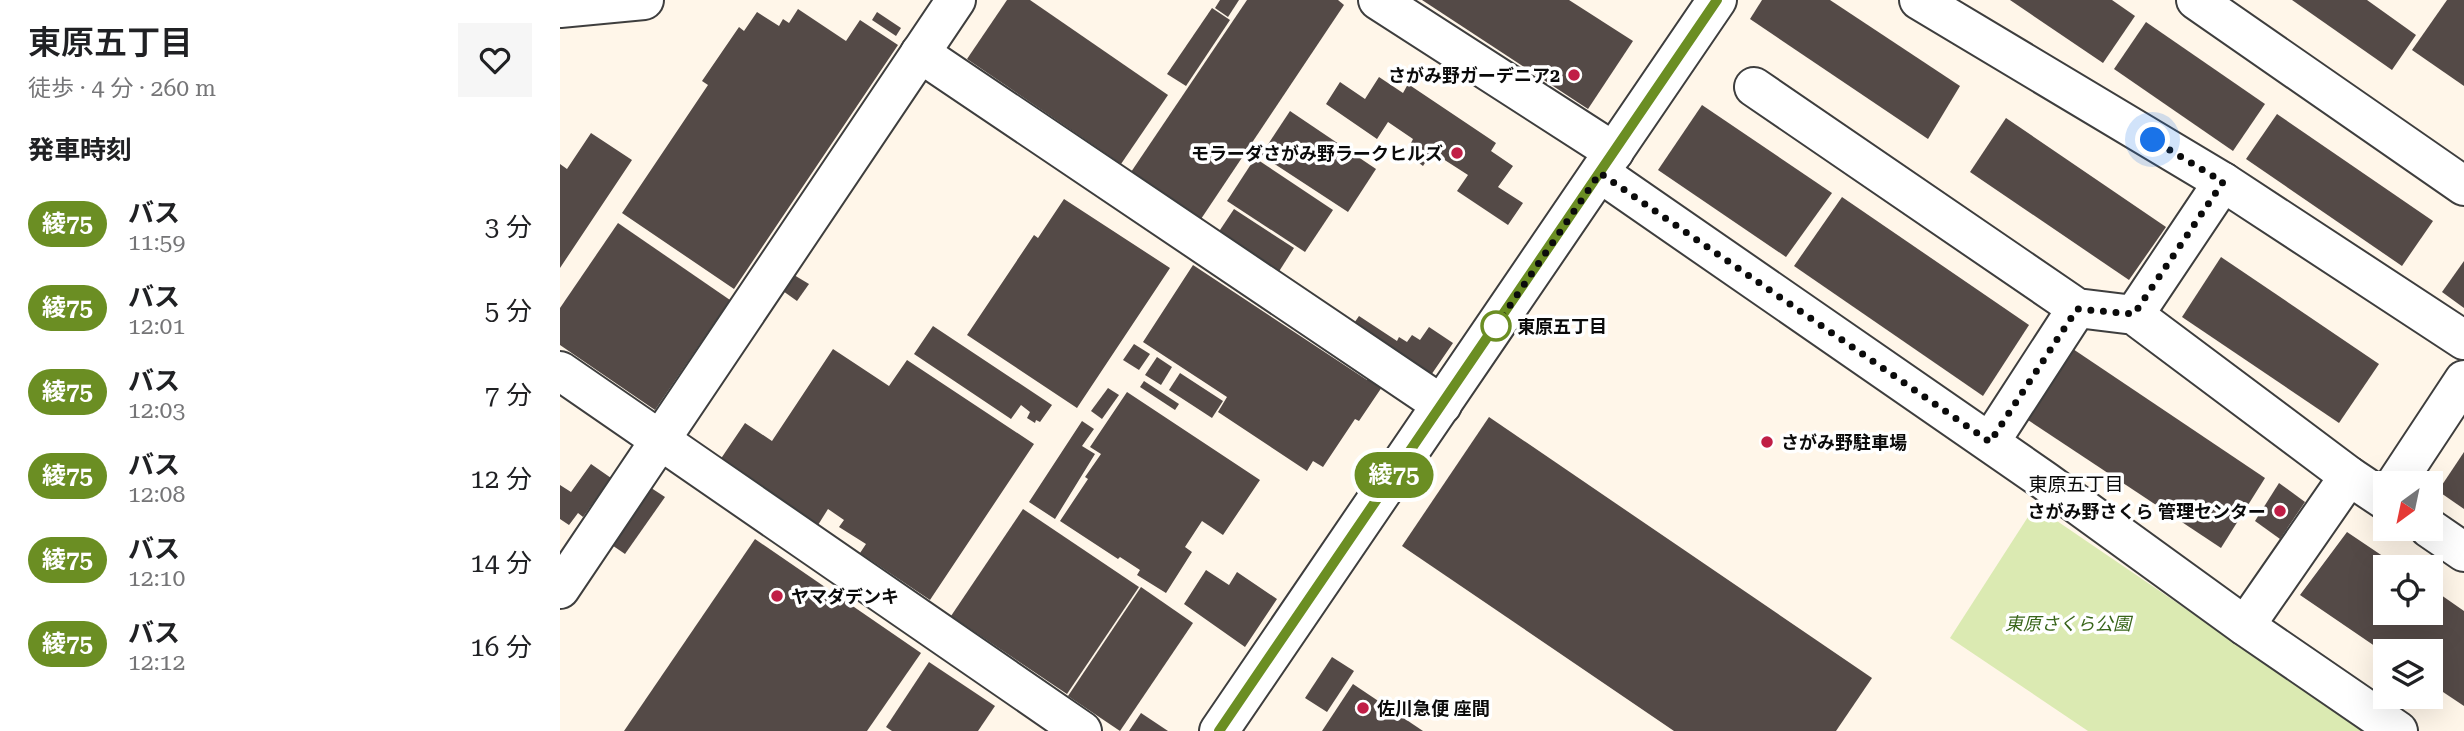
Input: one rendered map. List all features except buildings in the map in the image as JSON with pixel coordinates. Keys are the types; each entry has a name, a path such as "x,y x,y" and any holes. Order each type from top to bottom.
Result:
{"street":[{"path":"560,8 644,0"},
{"path":"560,589 956,0"},
{"path":"1378,0 1607,162 2245,626 2398,731"},
{"path":"1219,731 1717,0"},
{"path":"1919,0 2223,182 2464,340"},
{"path":"2196,0 2464,186"},
{"path":"920,53 1442,405"},
{"path":"1755,87 2077,309 2134,314 2373,491"},
{"path":"2134,314 2223,182"},
{"path":"1990,442 2077,309"},
{"path":"560,371 1082,731"},
{"path":"2404,471 2464,380"},
{"path":"2245,626 2349,476"},
{"path":"2443,538 2464,552"}],"green space":[{"name":"東原さくら公園","path":"2035,506 2365,731 2088,731 1950,638"}],"bus line":[{"name":"綾75","path":"1219,731 1717,0"}],"place":[{"name":"さがみ野ガーデニア2","path":"1574,75"},
{"name":"モラーダさがみ野ラークヒルズ","path":"1457,153"},
{"name":"東原五丁目","path":"1496,326"},
{"name":"さがみ野駐車場","path":"1767,442"},
{"name":"さがみ野さくら 管理センター","path":"2280,511"},
{"name":"ヤマダデンキ","path":"777,596"},
{"name":"佐川急便 座間","path":"1363,708"}],"district":[{"name":"東原五丁目","path":"2076,484"}],"route":[{"path":"1496,326 1600,173 1990,442 2077,309 2134,314 2223,182 2153,140"}]}
